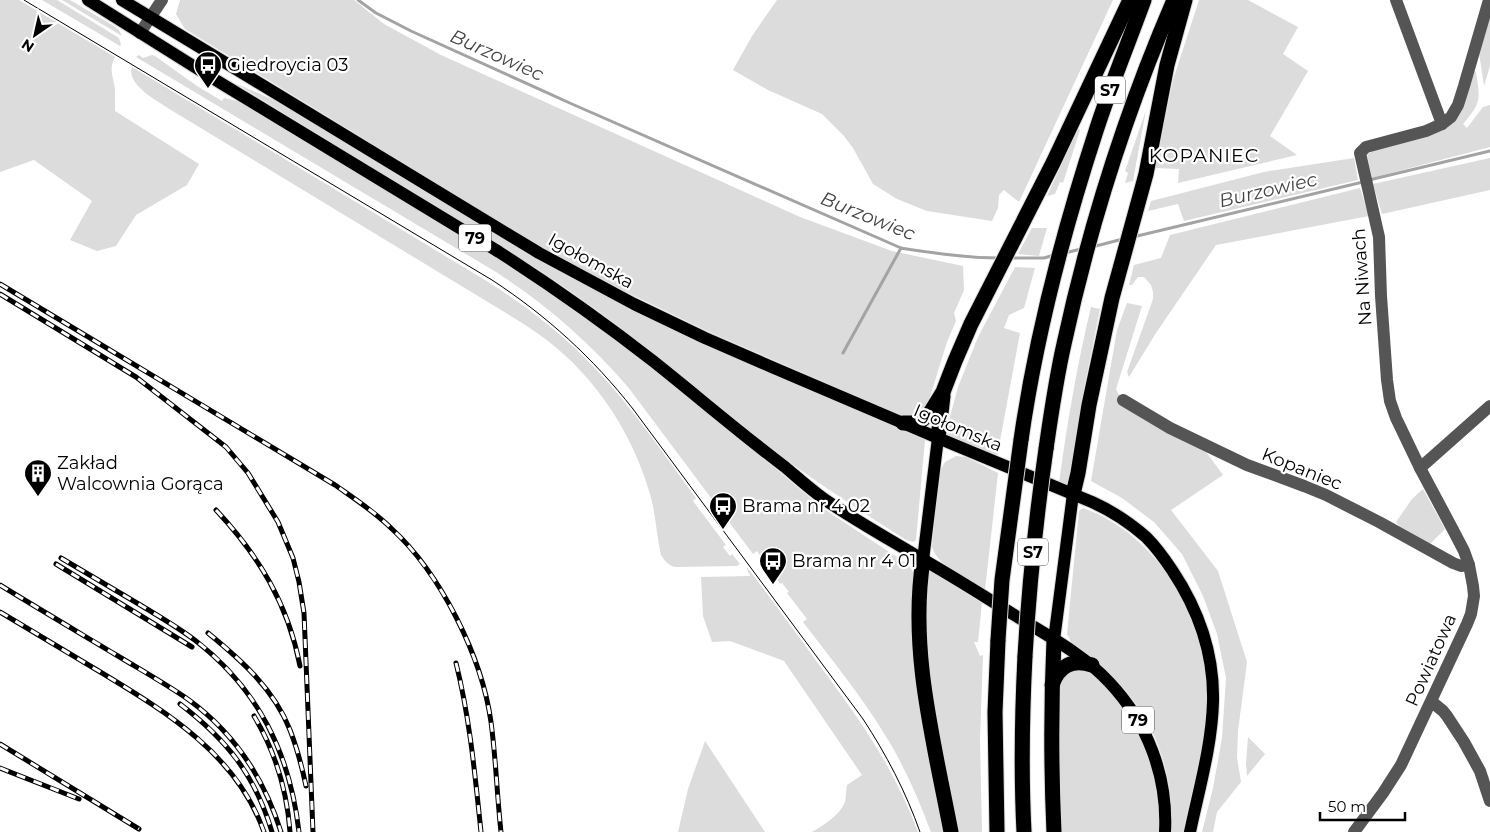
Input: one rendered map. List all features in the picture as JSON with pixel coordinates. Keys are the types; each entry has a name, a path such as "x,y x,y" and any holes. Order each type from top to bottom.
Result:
{"highway":[{"path":"903,423 914,423 922,420 930,413 943,392 971,324 1037,195 1130,0"},
{"name":"S7","path":"997,832 995,712 1002,580 1029,385 1066,228 1110,89 1144,0"},
{"name":"S7","path":"1024,832 1021,781 1021,718 1030,576 1046,449 1064,345 1076,292 1109,177 1130,112 1174,0"},
{"path":"1073,494 1089,405 1112,298 1146,174 1167,65 1185,0"},
{"path":"938,438 943,392"},
{"path":"924,560 919,609 921,670 951,832"},
{"path":"1054,640 1051,766 1054,832"},
{"path":"1052,686 1056,675 1066,666 1077,662 1092,665"}],"main road":[{"name":"79","path":"88,0 548,284 653,362 824,499 1092,665 1126,701 1152,748 1164,794 1165,832"},
{"name":"Igołomska","path":"122,0 539,252 589,280 705,338 1073,494"},
{"path":"924,560 938,438"},
{"name":"79","path":"1073,494 1115,514 1150,541 1163,557 1187,594 1201,626 1210,658 1213,702 1208,748 1190,832"},
{"path":"1054,640 1073,494"}],"street":[{"path":"140,33 162,0"},
{"path":"1396,0 1442,124"},
{"name":"Na Niwach","path":"1420,468 1396,418 1389,396 1381,296 1379,236 1360,153 1366,147 1426,131 1442,124 1451,117 1458,105 1489,0"},
{"name":"Kopaniec","path":"1123,400 1170,428 1247,465 1326,496 1379,522 1453,563 1461,566 1469,565"},
{"path":"1420,468 1490,406"},
{"name":"Powiatowa","path":"1354,832 1401,765 1432,702 1470,614 1474,596 1469,565 1420,468"},
{"path":"1432,702 1447,716 1472,756 1480,771 1490,801"}],"shaded area":[{"path":"0,0 19,0 115,57 112,70 115,90 115,111 199,164 187,185 136,215 116,246 97,251 70,240 92,201 34,160 0,172"},
{"path":"42,0 57,0 119,38 121,45 120,46"},
{"path":"62,0 70,0 114,26 122,36"},
{"path":"180,0 354,0 384,24 441,55 800,217 892,251 963,266 964,290 954,313 956,321 947,342 930,397 929,411 907,418 707,331 610,284 527,239 185,29 176,14"},
{"path":"777,0 1113,0 1019,202 1004,190 999,195 998,208 992,221 927,211 897,199 873,184 853,148 822,114 768,90 733,70 752,36"},
{"path":"1199,0 1248,0 1298,27 1283,54 1308,71 1270,136 1297,155 1178,183 1179,169 1155,168 1173,80"},
{"path":"1490,13 1490,66 1484,86 1479,53"},
{"path":"139,55 143,58 155,56 222,101 224,98 241,102 476,245 570,306 631,351 821,507 909,565 914,577 913,642 916,681 943,832 931,832 910,782 892,746 856,691 803,622 807,619 787,593 789,592 782,583 780,584 757,551 753,554 628,387 598,354 533,297 496,272 136,57"},
{"path":"132,67 485,280 547,324 571,344 598,371 628,406 696,498 693,501 726,545 723,547 740,564 737,566 675,567 665,561 661,555 649,491 633,448 597,389 582,372 548,341 512,316 171,110 138,86 131,74"},
{"path":"1473,70 1476,72 1479,95 1477,105 1463,124 1467,128 1483,107 1490,105 1490,147 1372,178 1367,155 1373,150 1442,129"},
{"path":"235,83 285,105 568,276 646,317 769,373 925,440 916,540 913,542 906,540 784,458 745,429 636,340 559,283 499,244"},
{"path":"1146,110 1133,181 1125,183 1128,173 1125,171"},
{"path":"1078,129 1080,130 1063,183 1060,182 1055,194 1047,196"},
{"path":"1354,158 1358,180 1184,221 1178,204 1148,211 1151,201 1264,172"},
{"path":"1490,158 1490,190 1382,214 1373,184"},
{"path":"1360,188 1369,216 1216,245 1156,333 1129,377 1127,372 1153,299 1151,285 1144,277 1138,277 1132,285 1129,285 1134,265 1161,258 1170,235"},
{"path":"1032,228 1047,228 1039,256 1018,254"},
{"path":"1015,267 1035,268 1024,308 1009,315 1004,328 1020,333 997,457 946,435 958,387 978,337"},
{"path":"1127,303 1142,306 1116,389 1125,407 1204,449 1223,475 1171,510 1218,571 1247,662 1238,731 1237,757 1241,782 1217,812 1213,832 1202,832 1213,788 1222,738 1226,678 1217,634 1203,596 1182,554 1154,522 1122,498 1091,481 1117,330"},
{"path":"1091,307 1100,309 1082,399 1069,480 1066,485 1059,483 1062,461 1077,373"},
{"path":"956,456 966,457 998,473 985,590 946,566 935,553 932,546 939,473 945,462"},
{"path":"1423,489 1445,529 1430,544 1399,526 1396,522 1412,499"},
{"path":"1083,508 1110,521 1134,538 1156,559 1174,584 1188,610 1198,639 1205,668 1207,697 1205,730 1183,832 1172,832 1171,802 1166,771 1153,732 1143,714 1118,682 1088,654 1071,642 1067,634 1079,511"},
{"path":"747,567 874,743 898,785 918,832 812,832 836,815 845,802 847,785 862,775 784,661 730,641 712,642 703,616 701,577 750,576"},
{"path":"930,572 933,572 982,603 978,642 974,642 980,656 983,655 980,739 982,832 957,832 927,664 926,578"},
{"path":"1073,670 1089,671 1096,677 1113,696 1134,726 1149,760 1154,777 1159,813 1159,832 1062,832 1059,762 1060,687 1064,676"},
{"path":"1248,737 1265,754 1247,776 1246,764"},
{"path":"705,741 765,832 678,832 688,789"}],"waterway":[{"name":"Burzowiec","path":"358,0 376,13 411,31 572,104 901,248 962,256 1000,258"},
{"name":"Burzowiec","path":"1369,180 1490,151"},
{"name":"Burzowiec","path":"1133,237 1363,182"},
{"name":"Burzowiec","path":"1092,247 1123,239"},
{"path":"843,353 901,248"},
{"name":"Burzowiec","path":"1065,253 1081,249"},
{"name":"Burzowiec","path":"1011,258 1044,258 1054,255"}],"tram line":[{"path":"24,0 492,280 532,308 568,339 602,372 633,409 863,719 895,774 920,832"}],"railway":[{"path":"0,284 335,485 379,517 410,548 427,569 457,618 479,671 491,722 501,832"},
{"path":"0,294 136,377 226,447 248,473 278,522 293,558 304,613 313,832"},
{"path":"216,510 246,545 270,582 288,622 300,666"},
{"path":"61,558 142,606 196,641 218,660 237,681 254,702 279,750 295,803 299,832"},
{"path":"56,564 192,647"},
{"path":"0,585 162,683 189,700 205,713 233,742 256,775 266,793 281,832"},
{"path":"0,612 151,704 198,739 237,780 252,805 264,832"},
{"path":"208,633 255,676 275,701 293,737 306,786"},
{"path":"456,663 468,726 481,832"},
{"path":"180,704 212,731 237,760 257,793 272,832"},
{"path":"254,716 268,743 279,772 290,832"},
{"path":"0,744 139,829"},
{"path":"0,768 79,799"}],"place":[{"name":"Giedroycia 03","path":"208,89"},
{"name":"Zakład Walcownia Gorąca","path":"38,497"},
{"name":"Brama nr 4 02","path":"723,530"},
{"name":"Brama nr 4 01","path":"773,585"}],"district":[{"name":"KOPANIEC","path":"1204,155"}]}
